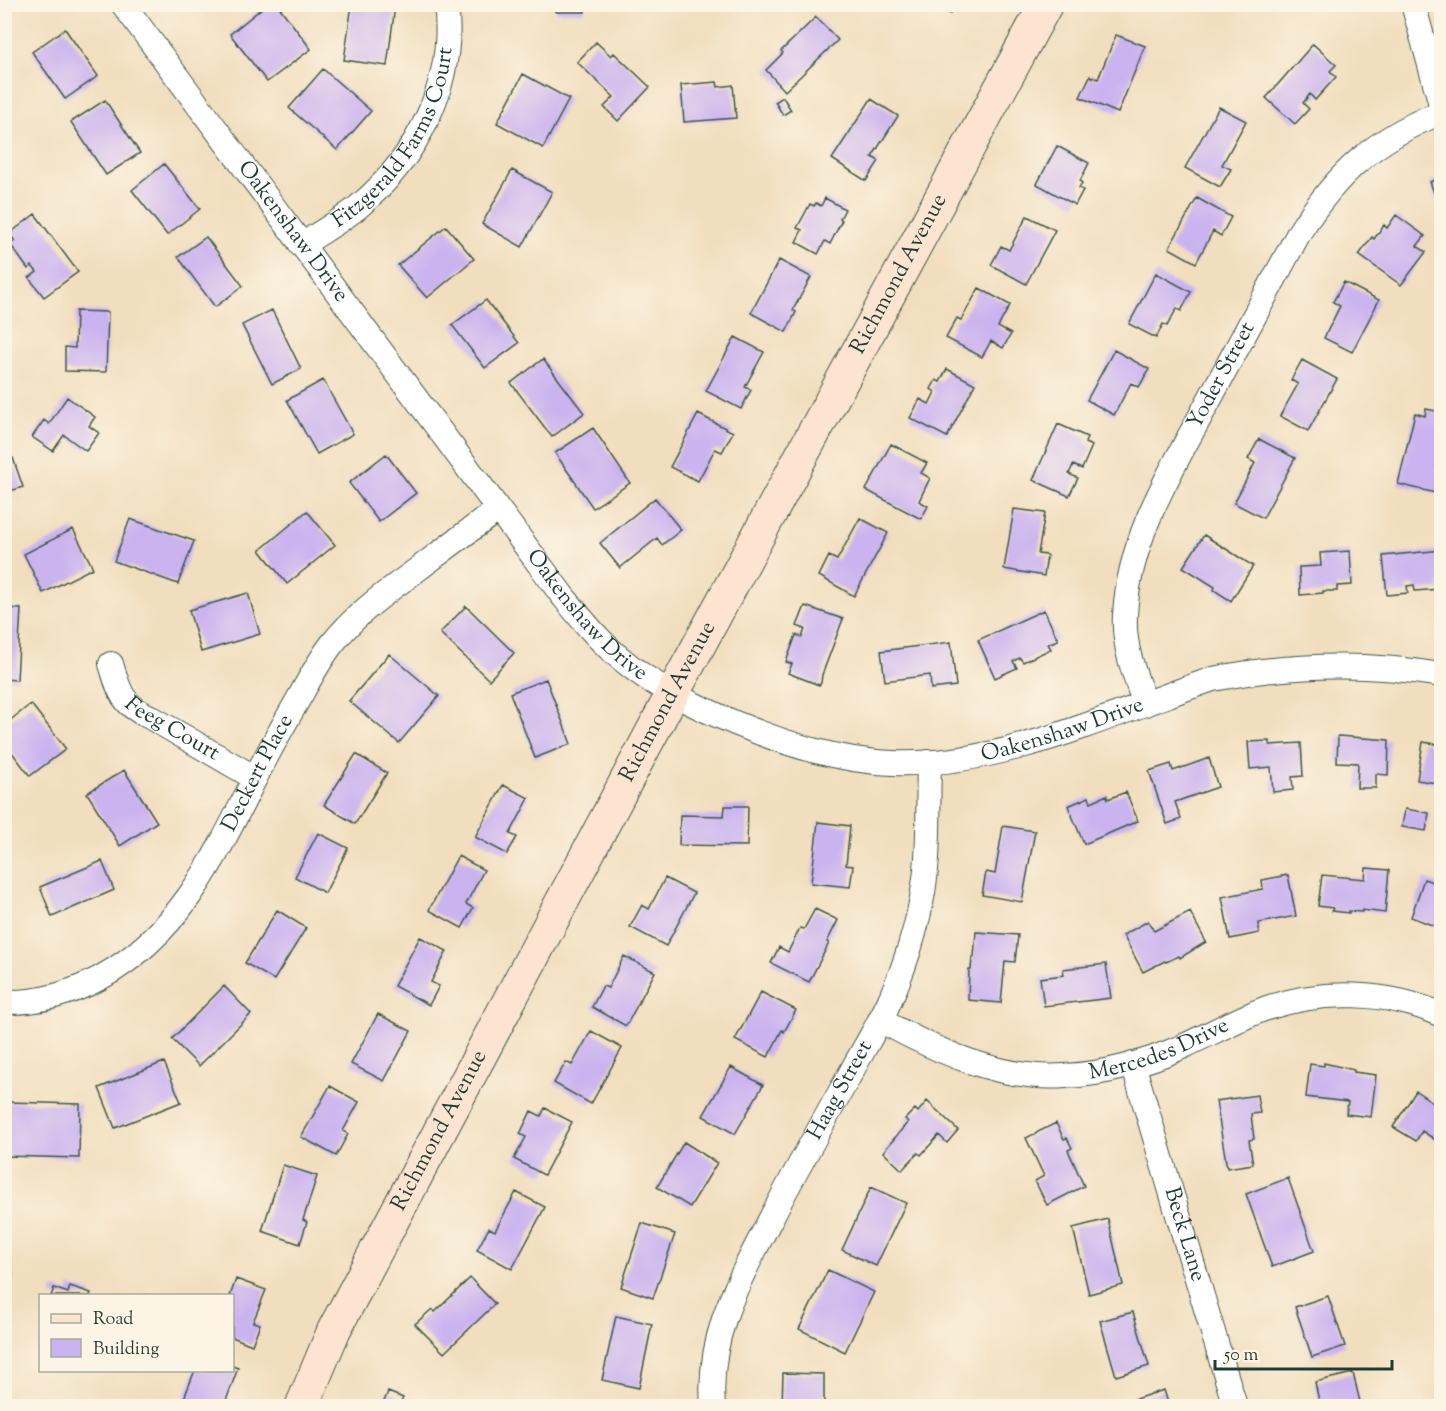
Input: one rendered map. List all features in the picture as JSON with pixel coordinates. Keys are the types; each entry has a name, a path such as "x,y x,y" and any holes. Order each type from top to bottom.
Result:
{"street":[{"name":"Oakenshaw Drive","path":"123,4 562,595 593,632 636,670 673,693 713,713 788,744 854,759 893,763 929,762 991,753 1045,739 1213,679 1294,667 1342,666 1442,675"},
{"name":"Fitzgerald Farms Court","path":"301,246 357,208 381,186 406,157 421,133 433,107 443,73 447,45 446,4"},
{"name":"Richmond Avenue","path":"302,1407 334,1330 673,693 1046,4"},
{"path":"1413,4 1442,110"},
{"name":"Yoder Street","path":"1145,704 1129,653 1125,617 1137,549 1161,490 1300,231 1314,210 1343,174 1361,158 1404,128 1442,110"},
{"name":"Deckert Place","path":"4,1002 23,1002 57,996 84,986 111,972 142,950 170,923 188,899 225,839 255,778 332,643 356,618 386,593 497,510"},
{"name":"Feeg Court","path":"111,663 118,687 125,700 136,711 255,778"},
{"name":"Haag Street","path":"713,1407 714,1361 720,1330 732,1294 791,1179 880,1020 907,955 920,908 927,859 929,762"},
{"name":"Mercedes Drive","path":"880,1020 942,1051 995,1068 1018,1073 1064,1077 1132,1064 1182,1047 1245,1017 1292,1001 1330,996 1368,997 1399,1001 1442,1015"},
{"name":"Beck Lane","path":"1132,1064 1235,1407"}],"building":[{"path":"267,4 277,4 311,49 267,82 230,34"},
{"path":"352,4 395,6 387,66 344,60"},
{"path":"556,4 585,4 585,12 556,12"},
{"path":"932,4 955,4 950,14"},
{"path":"816,17 838,40 785,91 766,70 783,53 781,51"},
{"path":"65,29 98,76 65,99 32,52"},
{"path":"1116,35 1145,46 1118,113 1080,97 1090,76 1098,79"},
{"path":"596,42 611,56 614,53 650,87 618,121 604,107 614,97 577,62"},
{"path":"1313,44 1336,65 1330,71 1336,77 1315,100 1310,94 1303,103 1309,109 1295,124 1266,98"},
{"path":"323,69 371,111 337,150 289,108"},
{"path":"523,74 569,99 543,148 497,123"},
{"path":"717,82 718,87 733,85 736,118 684,122 681,85"},
{"path":"783,97 791,110 783,115 775,102"},
{"path":"871,99 898,116 872,157 879,161 866,181 832,159"},
{"path":"105,100 140,153 106,175 71,122"},
{"path":"1219,107 1246,121 1222,165 1231,169 1220,187 1185,168"},
{"path":"1057,146 1089,163 1080,181 1082,183 1079,188 1083,190 1075,205 1037,184"},
{"path":"164,164 200,209 167,235 132,190"},
{"path":"512,170 552,192 522,247 482,224"},
{"path":"1442,177 1442,211 1441,211 1430,182"},
{"path":"825,198 845,209 830,244 825,241 818,254 796,242 802,230 797,228 810,204 814,206 816,203 821,206"},
{"path":"1197,198 1231,217 1221,236 1213,231 1196,263 1169,248"},
{"path":"35,214 78,272 44,297 29,278 37,272 32,266 28,269 10,244 15,241 9,234"},
{"path":"1396,215 1425,236 1417,246 1426,252 1401,285 1359,255 1372,237 1374,239 1384,225 1387,228"},
{"path":"1027,216 1055,230 1026,284 991,265 1001,246 1009,250"},
{"path":"446,226 474,259 427,298 398,265"},
{"path":"206,237 243,286 215,307 178,257"},
{"path":"779,260 811,277 793,310 796,312 786,332 751,313"},
{"path":"1156,273 1191,292 1181,311 1177,308 1167,326 1163,324 1156,338 1129,324"},
{"path":"1344,282 1379,300 1352,352 1324,338 1340,306 1333,302"},
{"path":"979,288 1010,305 998,327 1011,334 1003,348 991,341 982,357 946,338 957,318 961,320"},
{"path":"486,300 519,343 485,368 452,325"},
{"path":"272,310 301,369 272,384 242,325"},
{"path":"76,311 108,312 106,372 65,371 65,347 75,348"},
{"path":"735,337 764,352 745,387 751,390 741,409 706,391"},
{"path":"1114,350 1149,369 1139,387 1131,383 1114,415 1087,400"},
{"path":"543,359 584,413 552,437 511,383"},
{"path":"1302,360 1337,379 1308,431 1280,416 1298,384 1291,380"},
{"path":"947,369 975,384 947,437 910,418 920,399 929,404 935,392 931,389 936,380 940,382"},
{"path":"323,380 353,434 317,454 287,400"},
{"path":"67,397 95,417 89,426 99,433 86,451 64,435 53,451 32,437 44,420 49,424"},
{"path":"1426,409 1442,412 1442,444 1436,466 1442,467 1440,494 1398,484 1415,413 1425,416"},
{"path":"698,414 733,432 722,452 715,449 698,481 670,467"},
{"path":"1058,424 1087,437 1085,443 1092,446 1082,469 1073,465 1069,474 1078,478 1069,496 1033,480"},
{"path":"593,428 630,483 593,508 555,453"},
{"path":"1259,439 1295,458 1263,518 1234,503 1255,463 1248,459"},
{"path":"891,444 927,463 921,473 930,478 919,501 928,506 921,519 866,490"},
{"path":"386,454 416,493 379,522 349,483"},
{"path":"13,458 23,487 4,493 4,461"},
{"path":"655,498 681,530 662,545 657,538 620,568 600,543"},
{"path":"1014,509 1045,513 1038,554 1047,555 1044,576 1004,569"},
{"path":"307,511 335,545 287,584 260,550"},
{"path":"860,518 888,533 854,596 819,576 829,556 837,560"},
{"path":"130,519 194,541 178,584 114,561"},
{"path":"73,529 93,568 43,593 24,554"},
{"path":"1204,535 1253,566 1231,601 1214,590 1215,587 1183,567"},
{"path":"1442,550 1440,589 1415,591 1414,585 1407,586 1408,593 1387,595 1383,556"},
{"path":"1350,551 1352,585 1337,586 1337,591 1300,595 1299,567 1321,566 1320,553"},
{"path":"248,593 260,634 201,652 189,610"},
{"path":"466,606 514,653 489,680 440,633"},
{"path":"805,606 843,619 819,685 788,673 792,664 786,662 796,635 802,637 805,629 797,626"},
{"path":"4,608 21,609 17,680 4,679"},
{"path":"1044,610 1058,640 1048,644 1051,649 1023,662 1020,658 1013,661 1017,668 995,678 978,640"},
{"path":"951,642 956,686 931,689 930,675 885,681 881,651"},
{"path":"389,654 439,696 399,743 349,701"},
{"path":"546,679 571,744 535,758 510,693"},
{"path":"31,704 66,749 30,776 4,742 4,725"},
{"path":"1338,736 1389,740 1388,775 1376,774 1376,788 1357,788 1358,763 1337,762"},
{"path":"1270,741 1270,745 1301,743 1303,776 1292,777 1293,790 1273,792 1271,767 1250,769 1248,742"},
{"path":"1423,742 1442,745 1442,784 1417,780"},
{"path":"356,754 387,773 355,824 324,805"},
{"path":"1209,758 1218,787 1175,802 1181,819 1167,824 1149,771 1171,764 1173,771"},
{"path":"124,770 157,822 120,846 87,793"},
{"path":"503,785 529,798 510,834 517,837 507,854 475,837"},
{"path":"1126,792 1138,821 1084,844 1068,806 1089,797 1091,802 1107,795 1108,799"},
{"path":"725,806 748,806 747,846 679,845 680,815 724,816"},
{"path":"1405,809 1429,813 1426,831 1402,827"},
{"path":"818,822 850,826 846,865 853,866 850,887 811,883"},
{"path":"1003,826 1035,831 1022,902 982,895 986,872 995,874"},
{"path":"318,833 348,848 325,893 295,877"},
{"path":"458,856 484,870 466,904 473,908 462,928 429,910"},
{"path":"102,861 114,890 52,917 40,887"},
{"path":"1366,868 1389,870 1385,913 1362,910 1362,912 1349,911 1349,913 1318,906 1322,875 1365,879"},
{"path":"1288,875 1296,916 1259,923 1259,933 1230,939 1222,897 1263,889 1262,880"},
{"path":"665,878 694,893 666,946 630,927 642,905 649,909"},
{"path":"1424,879 1442,885 1442,929 1411,917"},
{"path":"815,909 838,920 809,982 771,963 779,947 788,952 800,928 804,929"},
{"path":"277,910 306,928 274,980 245,963"},
{"path":"1190,912 1206,942 1180,958 1179,956 1165,961 1143,972 1123,935 1148,921 1154,931"},
{"path":"976,932 1018,935 1015,962 1005,961 1001,1003 968,1000 969,970 971,970 972,957 974,957"},
{"path":"420,937 447,951 431,982 439,986 429,1005 394,986"},
{"path":"624,956 655,972 626,1026 592,1007 603,986 608,988"},
{"path":"1106,964 1111,998 1044,1006 1040,978 1064,975 1063,969"},
{"path":"224,986 251,1014 199,1066 172,1039"},
{"path":"761,992 796,1010 768,1057 735,1040"},
{"path":"378,1014 411,1031 384,1081 351,1064"},
{"path":"591,1031 622,1048 591,1104 554,1083 566,1062 572,1065"},
{"path":"164,1062 181,1102 115,1128 99,1088"},
{"path":"1324,1063 1354,1070 1354,1072 1376,1075 1371,1117 1346,1114 1348,1102 1306,1097 1310,1064 1324,1066"},
{"path":"731,1067 763,1085 735,1134 703,1116"},
{"path":"330,1086 359,1102 343,1131 348,1134 336,1156 301,1137"},
{"path":"1416,1091 1437,1105 1438,1103 1442,1105 1442,1144 1422,1131 1416,1141 1393,1127"},
{"path":"1257,1095 1260,1113 1251,1114 1254,1139 1249,1140 1253,1164 1227,1168 1216,1101"},
{"path":"927,1101 958,1130 947,1143 939,1135 921,1155 918,1153 902,1170 883,1152 908,1122 905,1119 915,1109 918,1112"},
{"path":"6,1102 80,1104 79,1158 4,1156"},
{"path":"545,1108 572,1122 544,1175 514,1159 526,1137 520,1134 531,1111 541,1116"},
{"path":"1056,1123 1064,1139 1067,1138 1072,1148 1068,1150 1084,1186 1047,1205 1035,1181 1044,1176 1026,1138"},
{"path":"684,1142 717,1163 690,1207 657,1187"},
{"path":"283,1165 317,1176 303,1220 307,1222 300,1244 262,1231"},
{"path":"1288,1178 1314,1251 1272,1267 1246,1194"},
{"path":"871,1187 906,1203 876,1266 842,1250"},
{"path":"516,1192 545,1207 512,1269 477,1250 489,1228 495,1231"},
{"path":"1108,1219 1123,1285 1089,1294 1073,1228"},
{"path":"642,1223 675,1234 653,1298 621,1287"},
{"path":"828,1270 874,1292 845,1352 799,1329"},
{"path":"4,1273 13,1274 6,1310 4,1310"},
{"path":"470,1278 495,1304 444,1353 415,1324 432,1309 435,1312"},
{"path":"236,1279 266,1290 253,1322 260,1324 252,1345 234,1338 234,1294 231,1294"},
{"path":"70,1286 91,1293 52,1294 54,1288 68,1293"},
{"path":"1328,1296 1345,1346 1312,1357 1295,1307"},
{"path":"1133,1312 1149,1366 1116,1376 1100,1321"},
{"path":"616,1316 652,1324 639,1388 602,1380"},
{"path":"234,1367 238,1368 224,1406 181,1406 194,1372 234,1372"},
{"path":"783,1373 824,1374 824,1406 782,1406"},
{"path":"1353,1373 1361,1406 1320,1406 1315,1382"},
{"path":"1164,1390 1169,1406 1113,1406"},
{"path":"388,1392 403,1398 399,1406 382,1406"}]}
